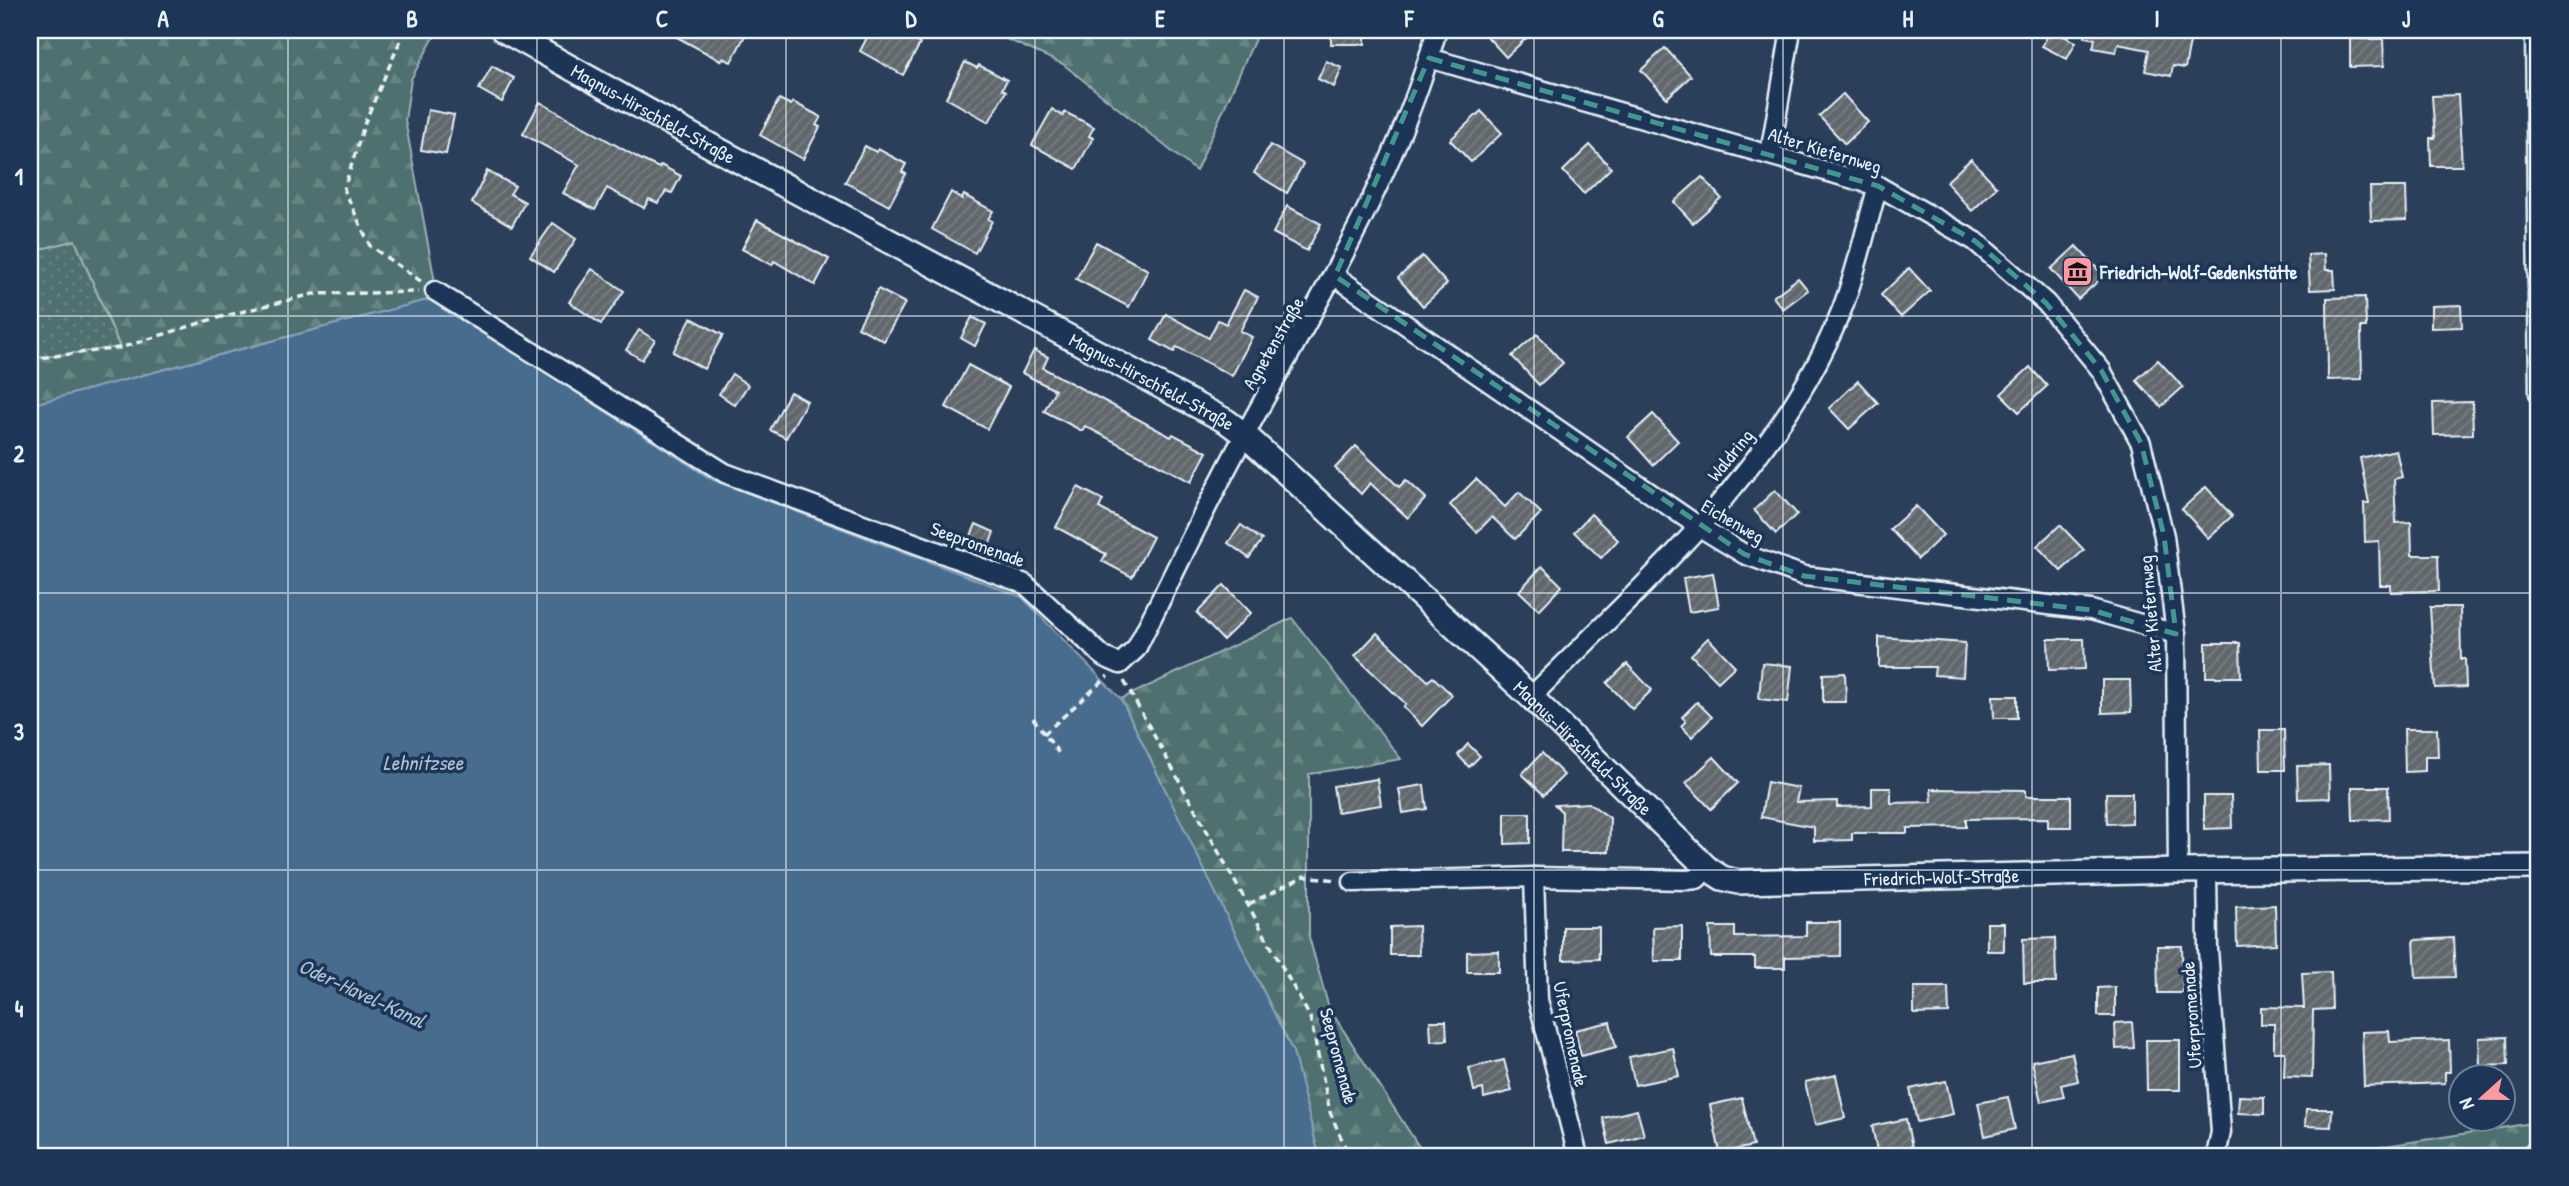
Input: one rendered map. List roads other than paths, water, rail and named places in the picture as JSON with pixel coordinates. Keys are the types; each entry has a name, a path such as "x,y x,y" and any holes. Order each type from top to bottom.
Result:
{"street":[{"name":"Magnus-Hirschfeld-Straße","path":"503,30 711,146 1212,413 1245,435 1531,697 1707,868"},
{"name":"Agnetenstraße","path":"1115,669 1136,649 1245,435 1335,276 1379,183 1429,58 1437,30"},
{"path":"1770,154 1791,30"},
{"path":"2535,30 2539,394"},
{"name":"Alter Kiefernweg","path":"1429,58 1878,186 1975,241 2046,303 2101,370 2141,443 2164,536 2176,634 2178,871"},
{"name":"Waldring","path":"1531,697 1698,526 1751,466 1782,424 1842,308 1878,186"},
{"name":"Eichenweg","path":"1335,276 1698,526 1744,554 1804,576 2091,610 2176,634"},
{"name":"Seepromenade","path":"435,291 725,473 1025,584 1115,669"},
{"name":"Friedrich-Wolf-Straße","path":"1707,868 1722,878 1738,882 2207,870 2539,867"},
{"path":"1353,882 1534,877 1697,880 1707,868"},
{"name":"Uferpromenade","path":"2207,870 2207,949 2221,1132 2216,1156"},
{"name":"Uferpromenade","path":"1534,877 1538,1000 1578,1156"}],"water":[{"name":"Lehnitzsee","path":"431,299 713,480 1022,597 1121,699 1293,1052 1319,1156 30,1156 30,405"}],"place":[{"name":"Friedrich-Wolf-Gedenkstätte","path":"2077,272"}],"water label":[{"name":"Oder-Havel-Kanal","path":"362,993"}]}
